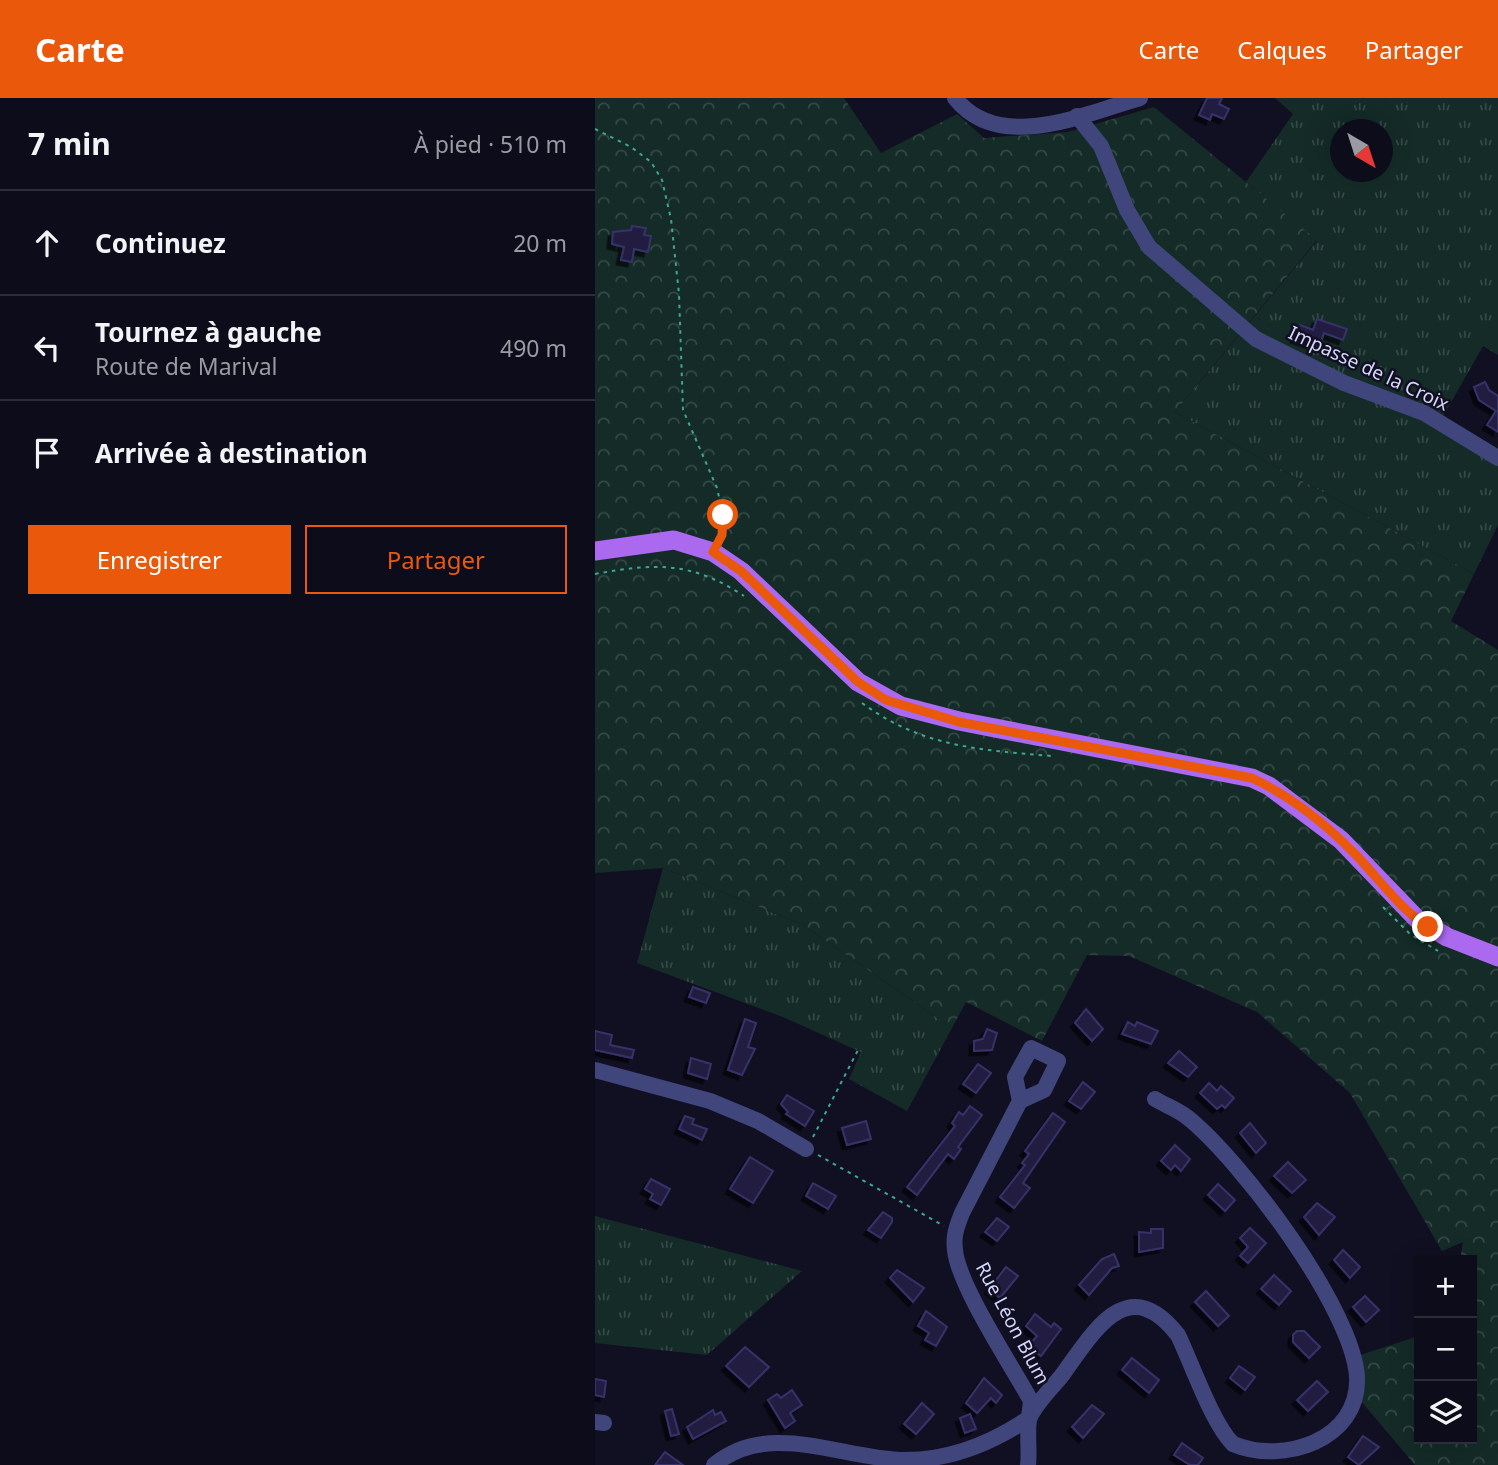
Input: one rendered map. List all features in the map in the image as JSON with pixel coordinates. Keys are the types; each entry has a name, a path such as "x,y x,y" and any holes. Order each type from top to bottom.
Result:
{"main road":[{"path":"595,551 674,540 713,552 741,571 858,682 886,700 959,722 1252,778 1269,786 1341,840 1417,919 1447,937 1498,957"}],"street":[{"path":"955,98 978,120 1002,127 1030,127 1140,98"},
{"name":"Impasse de la Croix","path":"1077,116 1101,146 1127,210 1149,247 1256,338 1344,383 1424,413 1498,458"},
{"path":"595,1070 720,1105 758,1121 806,1149"},
{"path":"713,1465 726,1455 756,1444 787,1442 861,1456 905,1460 939,1457 984,1444 1029,1418 1095,1330 1118,1311 1132,1307 1156,1311 1173,1328 1225,1435 1248,1455 1279,1464 1302,1460 1337,1437 1349,1420 1356,1397 1357,1375 1352,1351 1312,1272 1288,1233 1229,1158 1186,1116 1155,1099"},
{"path":"954,1232 1020,1101"},
{"name":"Rue Léon Blum","path":"954,1232 955,1252 962,1277 1031,1401 1031,1450 1028,1465"}],"path":[{"path":"595,130 631,146 651,162 661,180 671,219 679,294 683,410 717,488 723,515 722,535 713,552"},
{"path":"858,1050 806,1149 954,1232"}],"green space":[{"path":"595,98 844,98 881,153 957,114 984,138 1068,132 1154,107 1317,240 1175,412 1474,574 1451,621 1498,650 1498,1465 1415,1465 1361,1401 1357,1356 1414,1338 1414,1444 1477,1444 1477,1255 1461,1255 1463,1242 1442,1251 1350,1093 1257,1012 1129,956 1087,955 1042,1041 966,1002 952,1028 803,925 663,868 595,873"},
{"path":"1275,98 1498,98 1498,355 1483,346 1437,427 1498,466 1498,525 1474,574 1175,412 1317,241 1246,182 1293,114"},
{"path":"663,868 803,925 952,1028 907,1111 849,1079 861,1052 783,1017 637,963"},
{"path":"595,1216 802,1271 707,1355 595,1343"}],"building":[{"path":"1207,98 1222,98 1219,104 1229,109 1224,119 1212,114 1210,120 1199,115"},
{"path":"632,226 646,228 644,235 651,236 648,252 634,249 632,262 621,260 624,247 612,244 613,232 631,230"},
{"path":"1317,319 1347,329 1343,340 1324,333 1319,347 1295,338 1300,325 1313,330"},
{"path":"1485,382 1489,390 1498,396 1498,432 1487,425 1496,411 1479,400 1474,387"},
{"path":"693,987 710,993 706,1003 689,997"},
{"path":"1086,1009 1103,1029 1092,1041 1075,1023"},
{"path":"745,1019 756,1023 748,1047 755,1049 742,1075 728,1070"},
{"path":"1128,1022 1135,1026 1137,1022 1158,1031 1151,1044 1122,1034"},
{"path":"987,1029 997,1033 992,1050 974,1051 974,1041 983,1039"},
{"path":"595,1031 612,1035 610,1045 634,1050 632,1058 595,1050"},
{"path":"1179,1051 1197,1067 1188,1077 1168,1063"},
{"path":"691,1058 711,1064 707,1079 688,1073"},
{"path":"978,1064 991,1073 976,1093 963,1084"},
{"path":"1083,1082 1095,1092 1081,1109 1069,1101"},
{"path":"1209,1083 1217,1091 1221,1086 1234,1098 1225,1108 1222,1105 1217,1109 1200,1093"},
{"path":"787,1095 814,1111 805,1126 786,1114 788,1112 781,1104"},
{"path":"970,1106 982,1115 958,1147 961,1149 954,1159 948,1154 917,1195 907,1187 955,1126 952,1123 959,1112 963,1115"},
{"path":"1053,1113 1065,1122 1023,1183 1030,1188 1014,1208 1000,1197 1025,1165 1022,1163 1029,1154 1025,1151"},
{"path":"685,1116 694,1119 692,1124 707,1129 702,1140 679,1129"},
{"path":"866,1121 871,1139 847,1145 842,1128"},
{"path":"1250,1123 1266,1143 1256,1153 1240,1133"},
{"path":"1175,1145 1190,1159 1181,1171 1175,1165 1171,1170 1161,1161"},
{"path":"750,1157 773,1171 753,1203 730,1189"},
{"path":"1288,1162 1306,1180 1292,1193 1274,1176"},
{"path":"651,1179 670,1189 661,1205 650,1199 653,1194 645,1189"},
{"path":"813,1183 836,1196 828,1209 806,1196"},
{"path":"1218,1184 1235,1200 1225,1211 1208,1195"},
{"path":"1317,1203 1335,1217 1319,1235 1304,1217"},
{"path":"883,1212 892,1218 892,1222 881,1238 868,1230"},
{"path":"997,1218 1009,1227 997,1241 985,1232"},
{"path":"1250,1228 1266,1243 1248,1263 1240,1256 1248,1247 1240,1238"},
{"path":"1151,1229 1163,1229 1163,1248 1139,1252 1139,1232 1151,1233"},
{"path":"1343,1250 1360,1267 1350,1278 1334,1260"},
{"path":"1114,1254 1119,1266 1112,1268 1089,1295 1079,1285 1102,1259"},
{"path":"1006,1267 1018,1276 1000,1298 989,1289"},
{"path":"897,1270 924,1288 913,1302 890,1278"},
{"path":"1274,1275 1291,1291 1279,1305 1261,1289"},
{"path":"1206,1291 1229,1316 1218,1326 1195,1302"},
{"path":"1365,1296 1379,1310 1366,1322 1353,1307"},
{"path":"926,1311 947,1327 936,1346 925,1340 929,1333 918,1326"},
{"path":"1035,1314 1051,1327 1054,1323 1061,1329 1041,1356 1028,1346 1037,1336 1026,1326"},
{"path":"1297,1331 1304,1331 1320,1347 1309,1358 1293,1342 1293,1335"},
{"path":"745,1347 769,1367 749,1387 726,1366"},
{"path":"1132,1358 1159,1380 1149,1393 1122,1370"},
{"path":"1239,1366 1255,1377 1245,1390 1230,1378"},
{"path":"984,1378 1002,1395 996,1403 991,1398 977,1413 966,1403"},
{"path":"595,1379 606,1381 604,1397 595,1395"},
{"path":"1317,1381 1328,1392 1308,1411 1297,1400"},
{"path":"792,1390 802,1405 790,1413 795,1421 785,1428 768,1400 777,1394 781,1398"},
{"path":"922,1403 934,1414 916,1434 904,1424"},
{"path":"1092,1405 1104,1414 1083,1438 1072,1427"},
{"path":"672,1409 679,1434 671,1436 665,1411"},
{"path":"713,1410 715,1415 721,1412 726,1421 693,1439 687,1427"},
{"path":"970,1414 976,1429 965,1433 960,1418"},
{"path":"1363,1436 1379,1447 1359,1465 1348,1457"},
{"path":"1182,1443 1203,1458 1198,1465 1190,1465 1174,1455"},
{"path":"665,1452 683,1465 655,1465"}],"route":[{"path":"723,515 722,535 713,552 741,571 858,682 886,700 959,722 1232,772 1252,778 1269,786 1341,840 1395,900 1428,927"}]}
